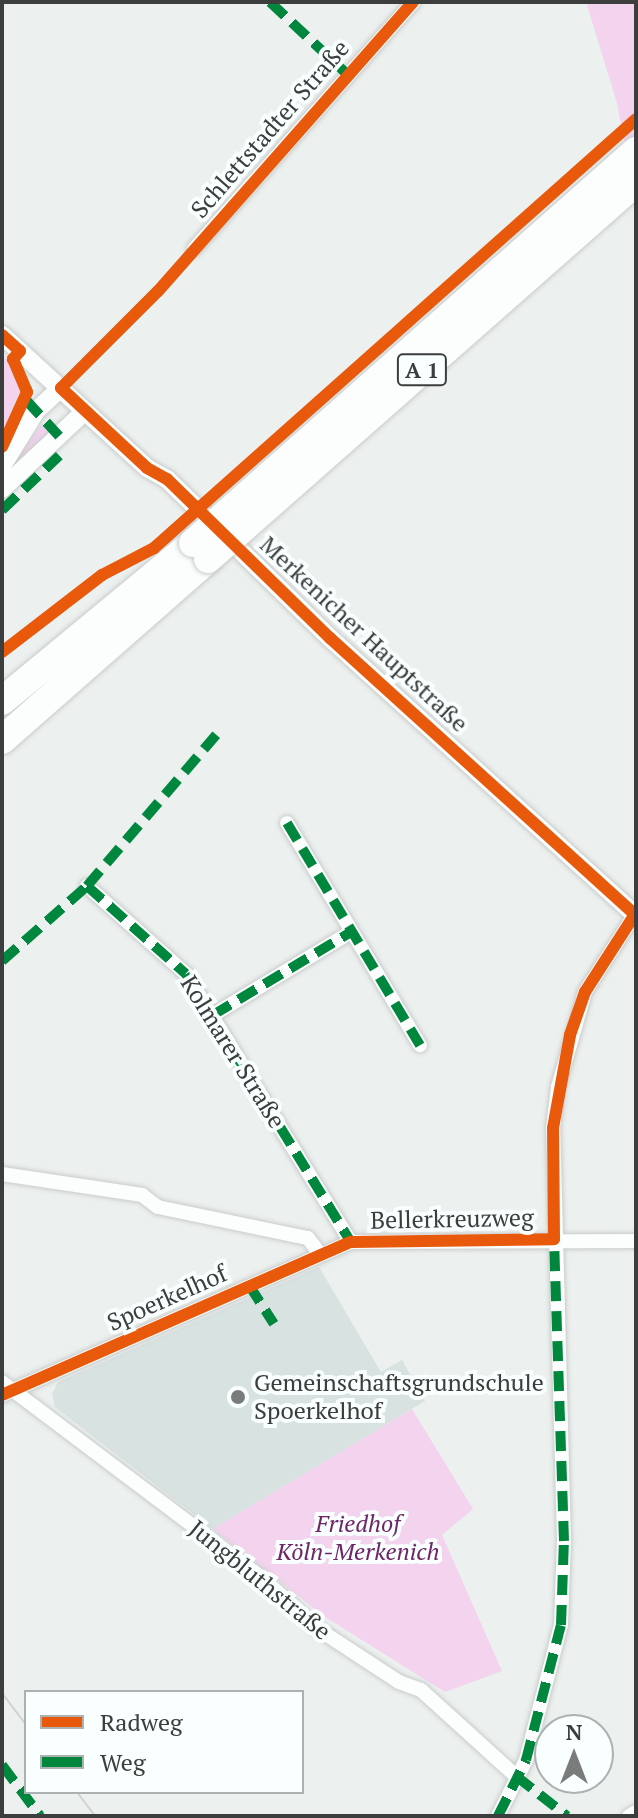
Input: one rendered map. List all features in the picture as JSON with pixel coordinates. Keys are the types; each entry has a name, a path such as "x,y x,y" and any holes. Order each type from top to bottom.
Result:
{"highway":[{"name":"A 1","path":"2,740 200,551 636,151"},
{"name":"A 1","path":"2,701 200,551 636,182"}],"street":[{"name":"Schlettstadter Straße","path":"194,249 413,2"},
{"name":"Merkenicher Hauptstraße","path":"2,335 147,468 167,479 330,638 635,915"},
{"path":"2,466 36,411 61,388"},
{"path":"2,489 85,411"},
{"path":"287,823 420,1045"},
{"name":"Kolmarer Straße","path":"87,886 186,974 351,1242"},
{"path":"498,1816 526,1760 557,1649 564,1583 553,1128 570,1035 596,972 635,915"},
{"path":"213,1015 351,932"},
{"path":"2,1174 142,1195 158,1207 308,1238 320,1254"},
{"name":"Bellerkreuzweg","path":"351,1242 636,1241"},
{"name":"Spoerkelhof","path":"6,1389 351,1242"},
{"name":"Jungbluthstraße","path":"6,1389 261,1577 318,1629 399,1682 421,1690 516,1776"},
{"path":"629,1816 636,1812"}],"shaded area":[{"name":"Gemeinschaftsgrundschule Spoerkelhof","path":"319,1267 381,1372 402,1360 425,1401 213,1529 55,1407 52,1394 58,1382"}],"green space":[{"path":"586,2 636,2 636,202 617,103"},
{"path":"2,353 23,385 2,432"},
{"path":"42,424 51,432 12,466 13,462"},
{"name":"Friedhof Köln-Merkenich","path":"412,1409 473,1509 442,1535 502,1671 445,1692 325,1617 213,1529"}],"tram line":[{"path":"2,1693 24,1722"},
{"path":"78,1794 95,1816"}],"marked path":[{"path":"270,2 347,74"},
{"path":"26,400 59,436"},
{"path":"2,510 59,456"},
{"path":"2,961 87,886 216,735"},
{"path":"287,823 420,1045"},
{"path":"87,886 186,974 351,1242"},
{"path":"213,1015 351,932"},
{"path":"498,1816 526,1760 561,1625 564,1541 554,1232"},
{"path":"249,1285 274,1324"},
{"path":"2,1765 40,1816"},
{"path":"516,1776 567,1816"}],"cycle path":[{"path":"413,2 158,291 61,388 147,468 167,479 330,638 636,915"},
{"path":"2,652 102,575 154,548 636,119"},
{"path":"2,335 20,351 13,359 27,392 2,447"},
{"path":"2,1395 351,1242 554,1239 553,1128 570,1035 585,992 635,914"}],"place":[{"name":"Gemeinschaftsgrundschule Spoerkelhof","path":"238,1397"}]}
